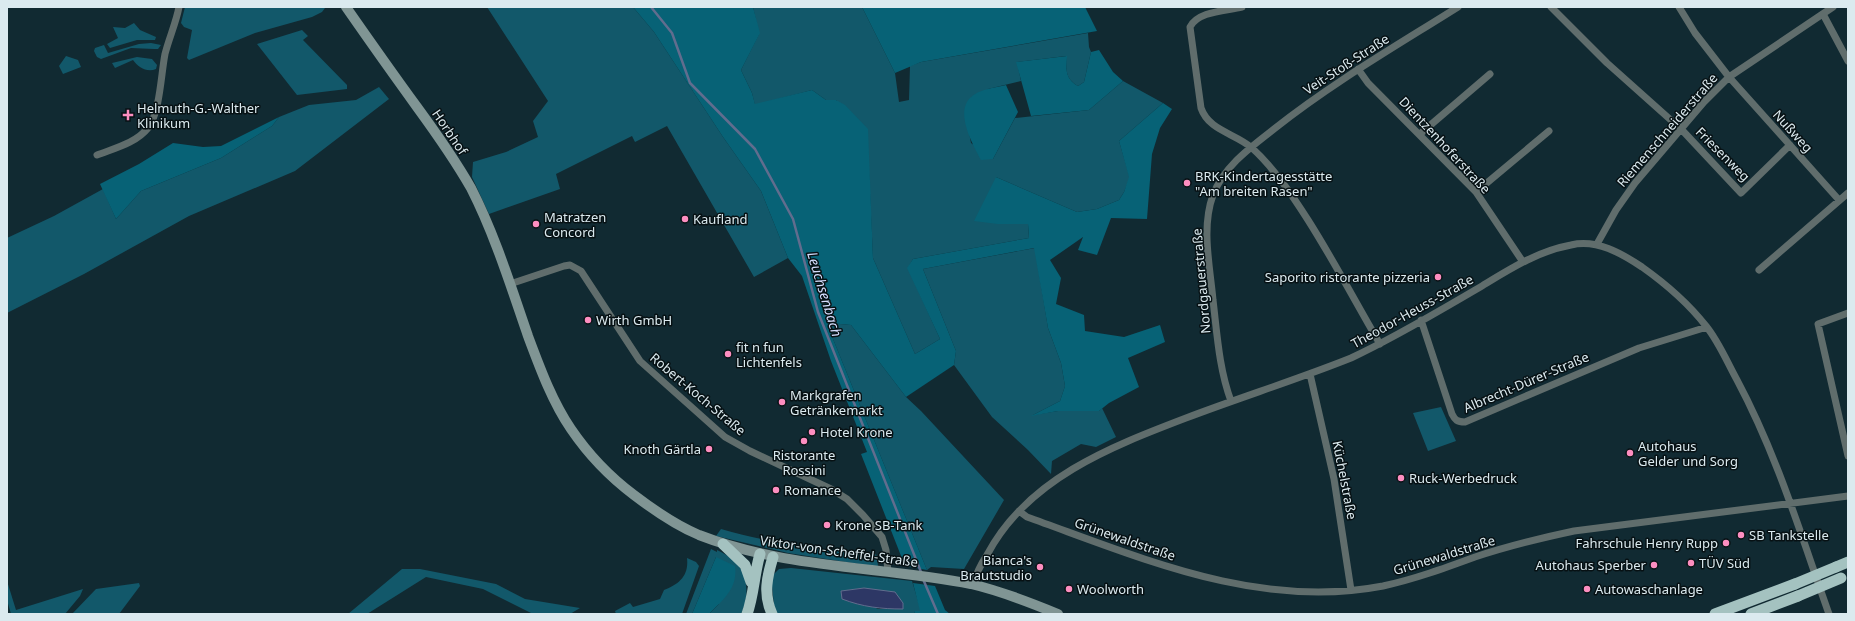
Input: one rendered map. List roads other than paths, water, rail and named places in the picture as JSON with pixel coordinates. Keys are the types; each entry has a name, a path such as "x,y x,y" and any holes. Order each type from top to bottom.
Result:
{"highway":[{"path":"723,544 745,565 749,574 752,588"},
{"path":"747,614 760,554"},
{"path":"772,614 767,600 766,585 774,557"},
{"path":"1716,614 1848,562"},
{"path":"1751,614 1844,577"}],"main road":[{"name":"Horbhof","path":"346,7 428,122 470,186 485,219 510,284"},
{"name":"Viktor-von-Scheffel-Straße","path":"510,284 544,377 556,404 576,436 607,473 667,519 702,536 723,544 760,554 839,567 936,578 973,585 1009,594 1058,614"}],"street":[{"path":"97,155 133,140 142,134 153,120 157,111 165,55 179,7"},
{"path":"1242,7 1199,17 1192,22 1189,32 1201,108 1204,116 1216,127 1251,148 1296,200 1380,344"},
{"name":"Veit-Stoß-Straße","path":"1251,148 1308,103 1358,69 1458,7"},
{"name":"Friesenweg","path":"1550,7 1607,63 1682,130 1741,193 1790,146"},
{"name":"Nußweg","path":"1679,7 1695,32 1729,77 1839,200"},
{"name":"Riemenschneiderstraße","path":"1597,244 1616,210 1635,183 1682,130 1704,102 1729,77 1833,7"},
{"path":"1823,14 1848,61"},
{"name":"Dientzenhoferstraße","path":"1358,69 1368,83 1476,192 1523,262"},
{"path":"1420,134 1490,74"},
{"path":"1476,192 1549,131"},
{"name":"Nordgauerstraße","path":"1231,401 1225,385 1221,363 1207,225 1214,194 1223,176 1238,159 1251,148"},
{"path":"1759,270 1848,193"},
{"name":"Theodor-Heuss-Straße","path":"973,585 997,536 1019,511 1058,478 1087,459 1136,437 1231,401 1310,374 1380,344 1523,262 1571,244 1597,244 1624,256 1656,277 1685,302 1707,327 1754,412 1774,458 1830,614"},
{"name":"Robert-Koch-Straße","path":"510,284 564,266 570,265 581,271 640,360 725,437 750,451 831,489 847,500 876,530 885,545 888,572"},
{"path":"1848,313 1818,324 1848,456"},
{"name":"Albrecht-Dürer-Straße","path":"1421,320 1452,414 1456,421 1460,422 1464,422 1639,348 1707,327"},
{"name":"Küchelstraße","path":"1310,374 1334,479 1351,590"},
{"name":"Grünewaldstraße","path":"1019,511 1027,517 1155,563 1206,578 1276,591 1310,593 1382,586 1426,575 1531,540 1574,531 1610,525 1848,496"}],"waterway":[{"name":"Leuchsenbach","path":"651,7 672,33 690,83 755,149 793,219 818,312 921,572"},
{"name":"Leuchsenbach","path":"923,579 938,614"}],"place":[{"name":"Helmuth-G.-Walther Klinikum","path":"128,115"},
{"name":"BRK-Kindertagesstätte \"Am breiten Rasen\"","path":"1187,183"},
{"name":"Kaufland","path":"685,219"},
{"name":"Matratzen Concord","path":"536,224"},
{"name":"Saporito ristorante pizzeria","path":"1438,277"},
{"name":"Wirth GmbH","path":"588,320"},
{"name":"fit n fun Lichtenfels","path":"728,354"},
{"name":"Markgrafen Getränkemarkt","path":"782,402"},
{"name":"Hotel Krone","path":"812,432"},
{"name":"Ristorante Rossini","path":"804,441"},
{"name":"Knoth Gärtla","path":"709,449"},
{"name":"Autohaus Gelder und Sorg","path":"1630,453"},
{"name":"Ruck-Werbedruck","path":"1401,478"},
{"name":"Romance","path":"776,490"},
{"name":"Krone SB-Tank","path":"827,525"},
{"name":"SB Tankstelle","path":"1741,535"},
{"name":"Fahrschule Henry Rupp","path":"1726,543"},
{"name":"TÜV Süd","path":"1691,563"},
{"name":"Autohaus Sperber","path":"1654,565"},
{"name":"Bianca's Brautstudio","path":"1040,567"},
{"name":"Woolworth","path":"1069,589"},
{"name":"Autowaschanlage","path":"1587,589"}]}
